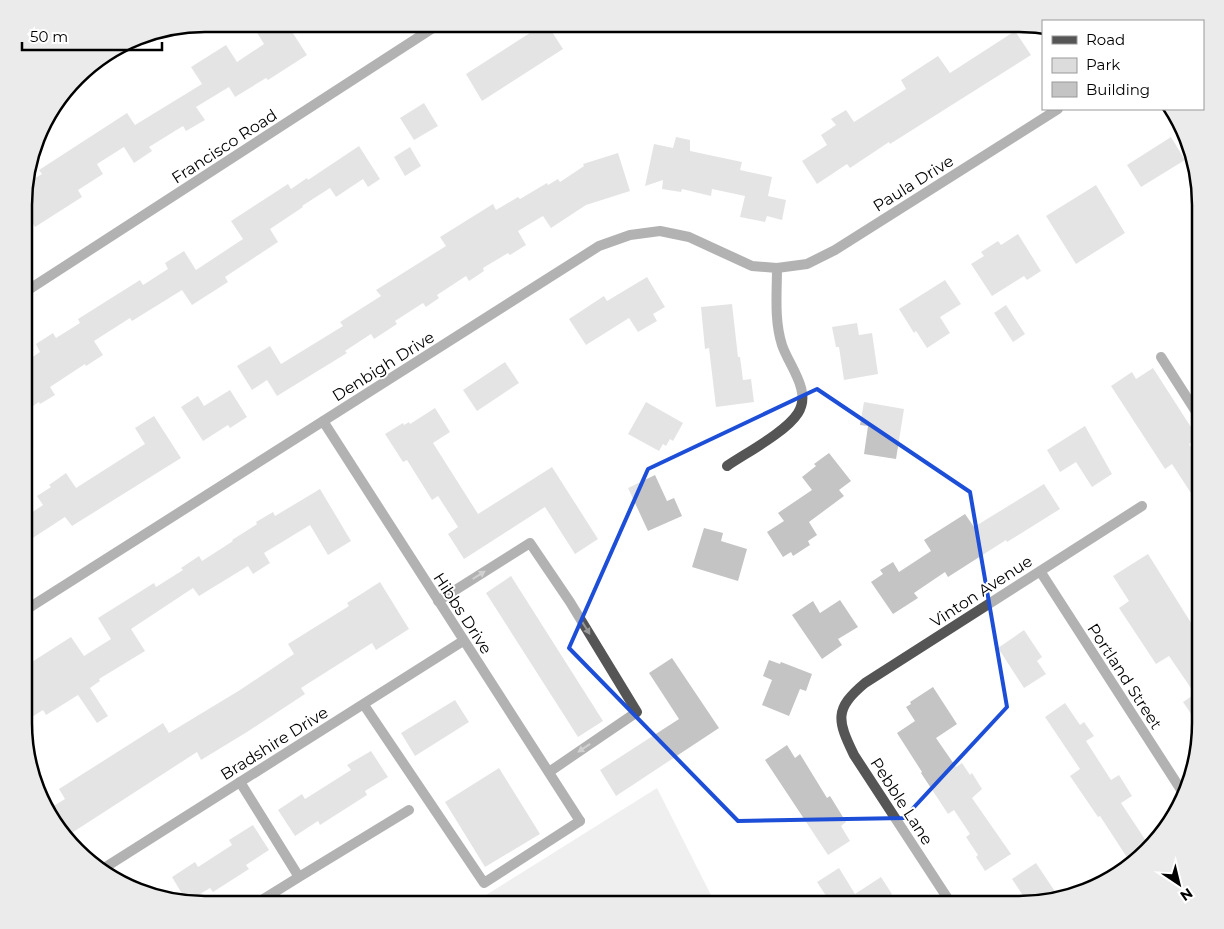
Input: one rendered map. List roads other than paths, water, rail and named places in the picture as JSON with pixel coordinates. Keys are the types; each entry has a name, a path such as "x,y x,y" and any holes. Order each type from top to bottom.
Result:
{"street":[{"name":"Francisco Road","path":"32,287 426,32"},
{"name":"Paula Drive","path":"777,268 807,264 835,250 1056,110"},
{"name":"Denbigh Drive","path":"33,605 599,246 630,235 660,231 689,237 752,266 777,268"},
{"path":"727,466 782,430 798,414 802,403 802,391 782,345 777,321 777,268"},
{"path":"1161,357 1192,405"},
{"name":"Hibbs Drive","path":"323,421 580,820 484,883 364,705"},
{"name":"Vinton Avenue","path":"843,708 852,694 866,683 1142,506"},
{"path":"438,601 530,543 570,602 637,712 549,772"},
{"name":"Portland Street","path":"1040,572 1179,788"},
{"name":"Bradshire Drive","path":"107,866 463,641"},
{"name":"Pebble Lane","path":"843,708 840,722 843,733 854,755 946,896"},
{"path":"240,782 299,877"},
{"path":"268,896 409,810"}]}
